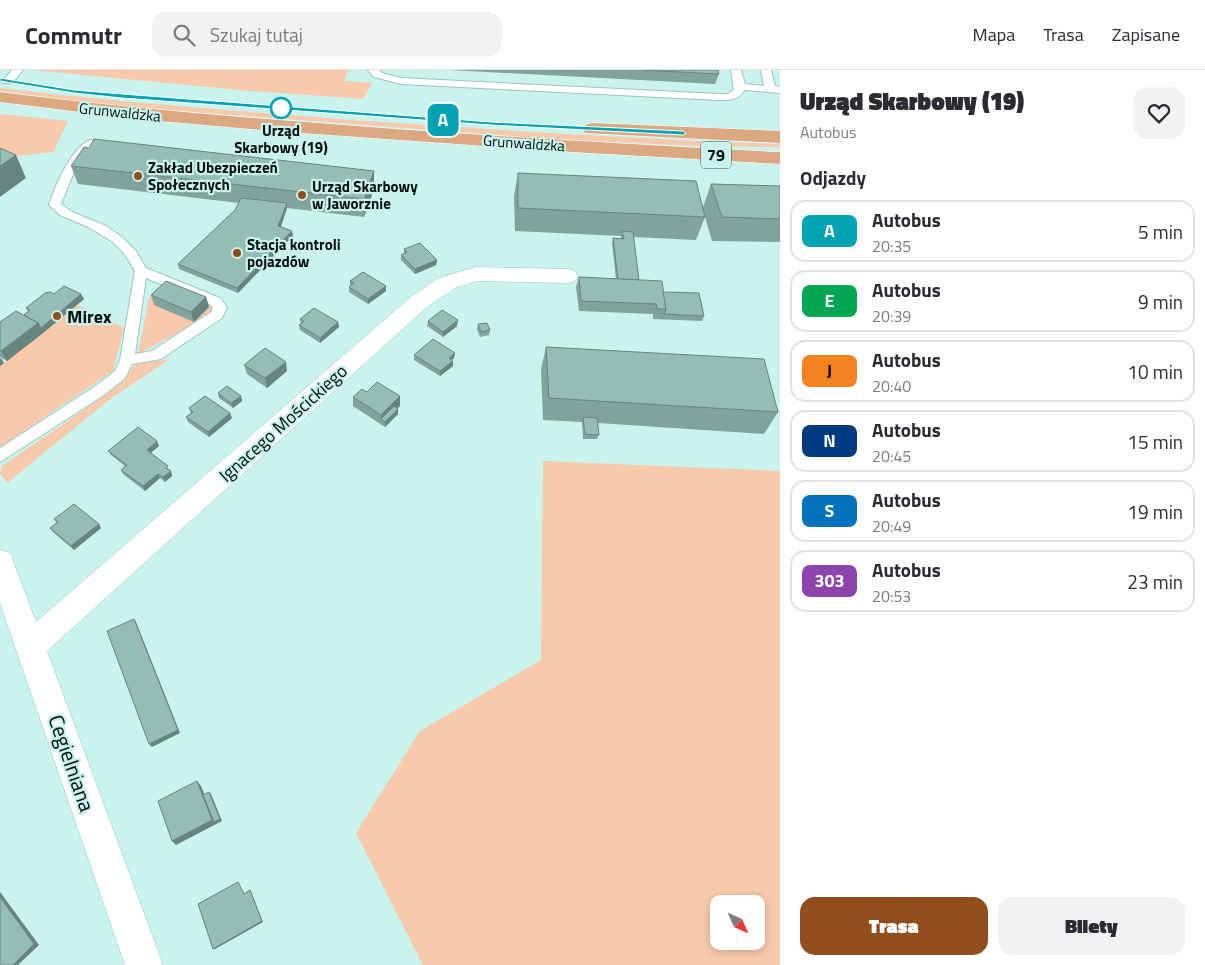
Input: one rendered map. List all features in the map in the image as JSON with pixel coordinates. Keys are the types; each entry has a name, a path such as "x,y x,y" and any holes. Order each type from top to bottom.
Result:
{"main road":[{"name":"Grunwaldzka","path":"6,82 74,92 221,104"},
{"name":"Grunwaldzka","path":"6,82 111,111 255,124 780,158"},
{"name":"Grunwaldzka","path":"579,128 780,137"}],"street":[{"name":"Ignacego Mościckiego","path":"31,646 420,301 447,283 476,274 567,276"},
{"name":"Cegielniana","path":"0,562 144,965"}],"lane":[{"path":"373,70 384,77 401,81 719,97 730,97 739,92 740,87 736,70"},
{"path":"740,87 775,89 766,70"},
{"path":"0,456 111,382 120,374 127,360 141,271 133,255 117,237 98,226 60,212 55,206 58,194 71,169 82,152 91,143"},
{"path":"127,360 156,355 217,314 220,307 215,301 141,271"}],"shaded area":[{"path":"32,70 348,70 344,81 372,83 363,99 250,91"},
{"path":"0,88 220,110 352,120 673,140 780,144 780,147 695,146 538,138 115,106 0,91"},
{"path":"0,114 68,121 53,152 0,158"},
{"path":"165,287 214,308 194,324 138,354 149,298"},
{"path":"77,305 124,328 113,371 0,447 0,366"},
{"path":"170,359 110,399 7,483 0,473 2,466 124,381 135,364"},
{"path":"543,461 780,471 780,965 423,965 356,833 420,731 541,660"}],"building":[{"path":"642,70 718,70 719,74"},
{"path":"94,139 374,171 364,199 71,166 84,147 89,148"},
{"path":"0,148 16,155 0,166"},
{"path":"518,173 696,181 705,217 518,208"},
{"path":"711,184 780,186 780,219 722,217"},
{"name":"Stacja kontroli pojazdów","path":"241,198 287,203 278,226 292,231 237,288 178,264 235,210"},
{"path":"622,231 633,232 639,280 618,279 613,238 624,239"},
{"path":"420,243 437,260 415,269 401,255 407,252 404,249"},
{"path":"363,272 386,286 368,299 349,287 354,283 350,281"},
{"path":"579,277 662,281 666,309 657,309 656,304 581,301"},
{"path":"166,281 206,297 191,312 151,295"},
{"path":"64,286 81,294 41,328 38,323 24,315 30,310 26,308 45,293 50,292 54,294"},
{"path":"663,292 699,293 704,316 664,314 666,309"},
{"path":"314,308 338,322 320,338 299,325 304,321 300,319"},
{"path":"442,310 458,320 443,332 428,321"},
{"path":"16,311 38,323 1,351 0,322"},
{"path":"487,323 490,330 481,332 478,324"},
{"path":"433,339 455,353 449,358 453,361 440,371 414,355"},
{"path":"546,347 764,359 778,412 549,398"},
{"path":"265,348 286,362 265,378 244,365"},
{"path":"377,382 400,396 381,415 353,397 362,389 367,392"},
{"path":"227,386 241,396 231,403 218,393"},
{"path":"205,396 230,413 208,432 186,417 193,412 189,408"},
{"path":"394,406 398,409 385,422 381,419"},
{"path":"583,417 597,418 599,435 585,434"},
{"path":"138,427 157,441 147,450 168,466 166,468 171,471 163,477 158,474 143,486 121,470 127,465 108,451"},
{"path":"74,504 99,524 71,546 50,528 58,522 54,519"},
{"path":"134,619 178,730 149,744 107,631"},
{"path":"197,781 212,820 172,841 158,801"},
{"path":"209,792 220,819 214,822 203,795"},
{"path":"238,882 244,894 250,890 262,921 213,949 198,904"},
{"path":"0,897 34,944 13,965 0,965"}],"bus line":[{"name":"A","path":"0,80 74,92 122,96 491,124 683,133"}],"place":[{"name":"Urząd Skarbowy (19)","path":"281,108"},
{"name":"Zakład Ubezpieczeń Społecznych","path":"138,176"},
{"name":"Urząd Skarbowy w Jaworznie","path":"302,195"},
{"name":"Stacja kontroli pojazdów","path":"237,253"},
{"name":"Mirex","path":"57,316"}]}
